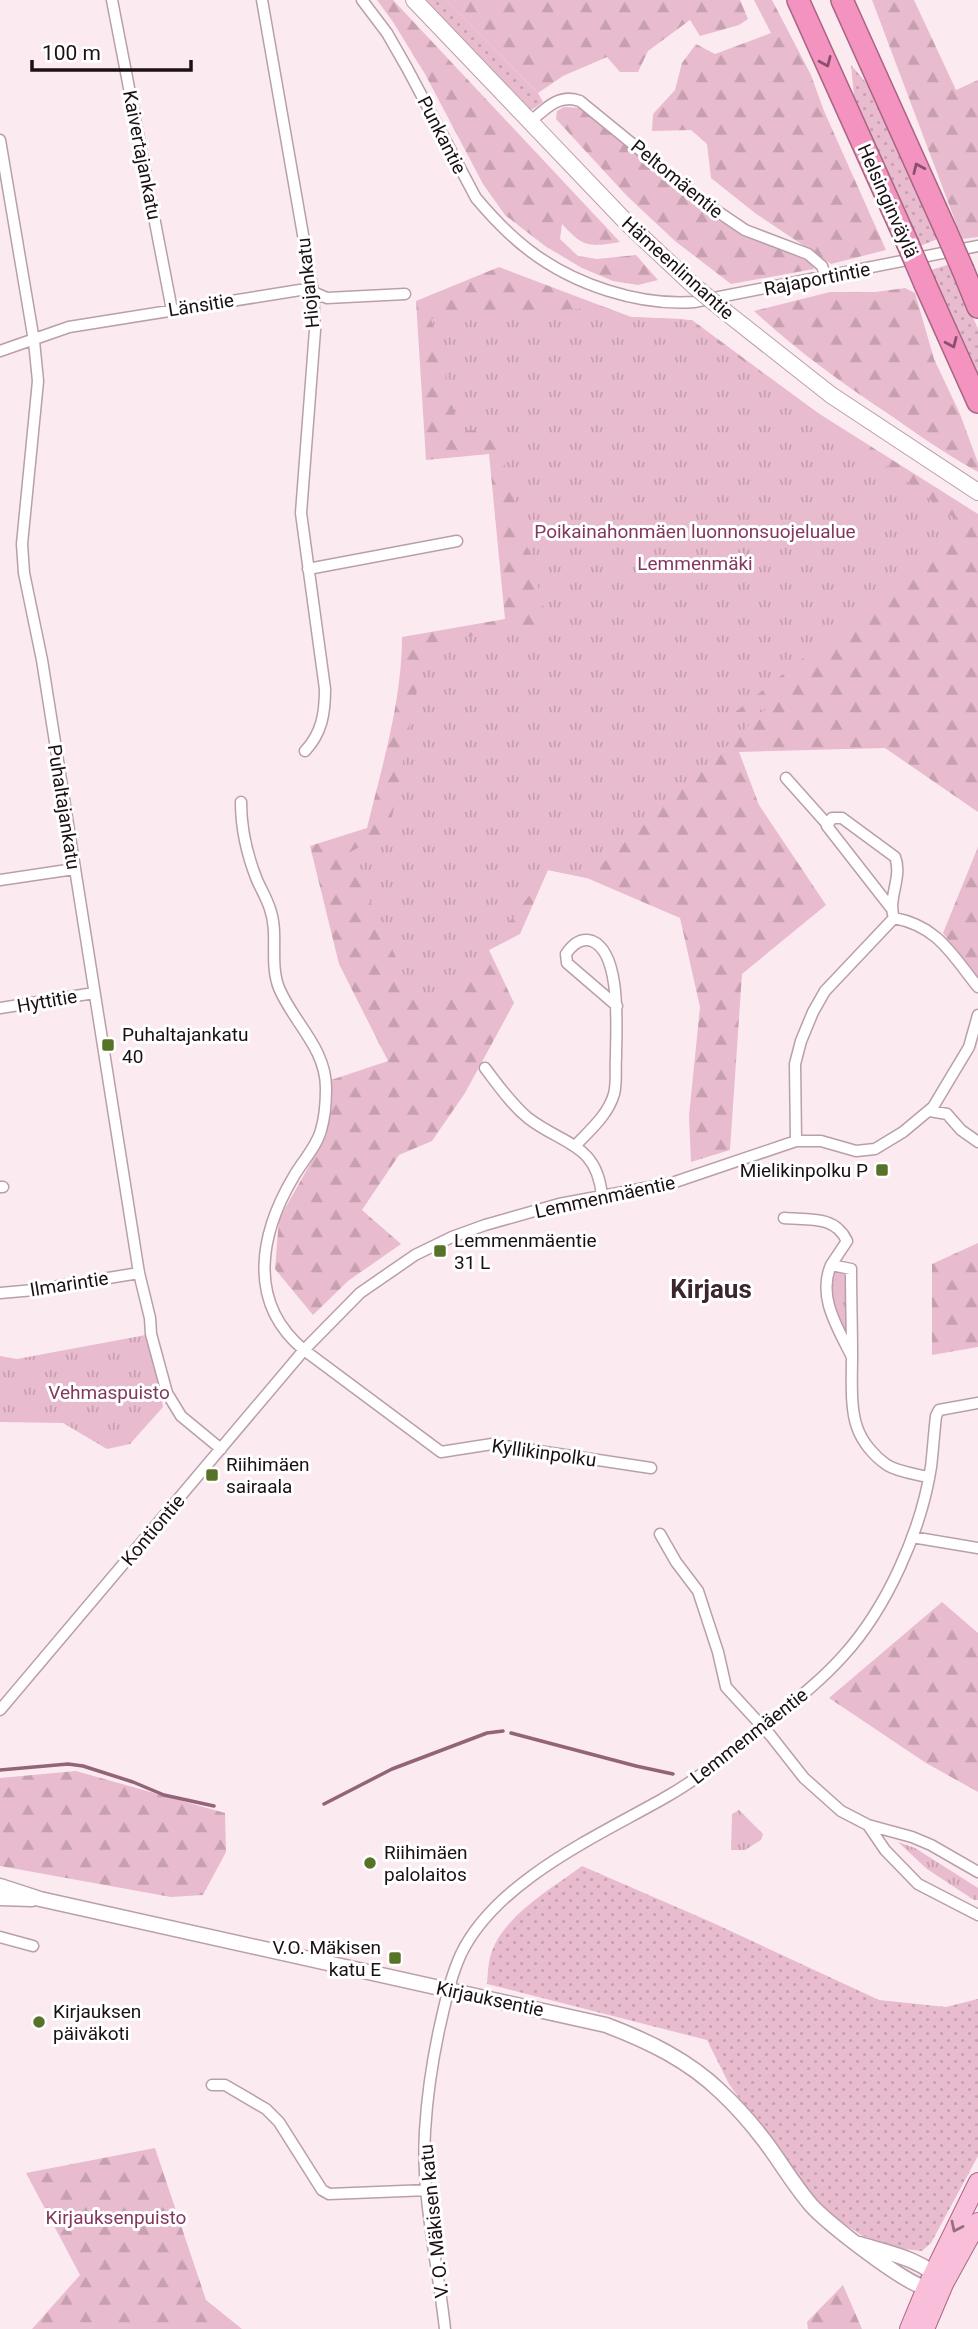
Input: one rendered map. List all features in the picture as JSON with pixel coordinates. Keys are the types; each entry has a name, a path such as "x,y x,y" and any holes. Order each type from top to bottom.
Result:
{"highway":[{"name":"Helsinginväylä","path":"798,0 978,402"},
{"path":"842,0 978,307"}],"main road":[{"name":"Hämeenlinnantie","path":"414,0 627,223 694,286 831,395 978,492"},
{"path":"909,2329 935,2282 978,2182"},
{"path":"925,2329 935,2282 978,2222"}],"street":[{"name":"Kaivertajankatu","path":"111,0 172,310"},
{"name":"Hiojankatu","path":"262,0 313,292 315,330 301,498 326,709 322,725 313,743 305,751"},
{"name":"Punkantie","path":"362,0 387,33 476,198 492,217 538,257"},
{"name":"Peltomäentie","path":"530,122 558,100 573,98 580,101 705,203 745,230 808,254 822,267 826,277"},
{"name":"Puhaltajankatu","path":"0,140 34,341 38,381 24,513 24,573 42,660 139,1273 150,1318 151,1334 167,1393 187,1422 221,1449"},
{"name":"Rajaportintie","path":"538,257 598,287 674,304 727,297 978,246"},
{"name":"Länsitie","path":"0,351 69,327 300,290 327,298 405,294"},
{"path":"308,569 457,541"},
{"path":"786,778 827,824 892,913 934,934 978,987"},
{"name":"Kyllikinpolku","path":"241,802 243,826 253,867 270,909 277,983 283,998 317,1052 326,1085 321,1132 277,1209 267,1237 266,1286 270,1301 285,1331 304,1350 441,1452 492,1444 651,1468"},
{"path":"796,1141 795,1064 801,1041 825,991 892,913 898,867 895,857 842,818 832,818 827,824"},
{"path":"0,880 74,869"},
{"path":"576,1145 606,1112 615,1091 617,1006 614,977 598,944 586,939 576,942 566,954 567,963 617,1006"},
{"name":"Hyttitie","path":"0,1008 94,993"},
{"path":"978,1015 973,1044 930,1111 947,1114 961,1130 978,1142"},
{"path":"485,1068 528,1118 576,1145 588,1156 601,1182 602,1196"},
{"name":"Lemmenmäentie","path":"304,1350 360,1293 415,1255 452,1237 559,1204 691,1177 796,1141 821,1141 856,1151 875,1149 930,1111"},
{"path":"783,1217 829,1222 836,1225 847,1241 826,1275 827,1303 852,1357"},
{"path":"831,1265 851,1269 855,1423 865,1444 890,1467 928,1477"},
{"name":"Ilmarintie","path":"0,1293 139,1273"},
{"name":"Kontiontie","path":"0,1710 304,1350"},
{"name":"Lemmenmäentie","path":"448,1990 453,1972 472,1934 510,1895 571,1849 679,1789 762,1727 820,1680 844,1656 863,1632 899,1568 912,1537 928,1477 939,1410 978,1403"},
{"path":"660,1534 676,1562 698,1591 726,1687 804,1778 841,1811 868,1825 931,1845 978,1872"},
{"path":"912,1537 978,1548"},
{"path":"868,1825 884,1850 918,1884 978,1915"},
{"name":"Kirjauksentie","path":"0,1886 40,1899 606,2025 636,2036 670,2053 701,2074 729,2099 764,2140 795,2186 814,2208 886,2266 935,2282"},
{"name":"Kirjauksentie","path":"0,1898 40,1899"},
{"path":"0,1937 33,1946"},
{"name":"V. O. Mäkisen katu","path":"445,2329 428,2190 425,2132 432,2064 448,1990"},
{"path":"212,2085 225,2085 265,2109 279,2122 323,2190 329,2194 428,2190"}],"green space":[{"path":"377,0 393,0 620,242 588,244 576,238 562,224 560,239 578,256 597,259 636,255 658,280 638,285 613,281 582,268 545,246 505,215 483,184 425,74"},
{"path":"426,0 446,0 538,93 543,102 530,111"},
{"path":"446,0 740,0 748,19 739,25 700,36 690,20 648,51 638,72 620,72 607,57 563,76 538,93"},
{"path":"754,0 772,0 811,75 824,111 886,250 831,264 755,213 711,178 707,144 691,130 652,131 653,114 675,90 682,63 696,44 715,54 771,33"},
{"path":"872,0 914,0 956,90 978,80 978,237 962,239"},
{"path":"851,65 875,93 940,238 920,246 855,107"},
{"path":"564,107 583,108 705,210 748,237 811,262 814,269 731,284 675,241 627,196 556,119 557,111"},
{"path":"950,264 978,329 978,375 931,270"},
{"name":"Poikainahonmäen luonnonsuojelualue","path":"499,267 631,317 692,320 818,413 978,514 978,812 885,748 739,752 759,805 826,905 742,974 730,1150 691,1162 689,1116 700,1007 680,918 587,878 548,870 520,934 489,950 514,1003 465,1093 432,1141 399,1155 362,1210 401,1244 348,1281 313,1315 275,1269 279,1219 326,1136 331,1080 388,1061 339,964 310,846 367,828 395,709 402,637 505,619 489,454 426,460 416,301"},
{"path":"905,288 915,293 934,359 960,414 978,463 978,472 932,444 835,377 785,339 754,311 830,292 875,292"},
{"name":"Poikainahonmäen luonnonsuojelualue","path":"604,307 631,317 683,319 818,413 967,528 734,713 766,709 587,878 548,870 489,950 437,1009 409,986 348,853 389,832 426,644 548,623 495,429 459,431 431,319"},
{"path":"978,847 978,980 943,933"},
{"path":"978,1243 978,1347 932,1355 932,1264"},
{"path":"842,1271 846,1275 846,1333 842,1331 832,1306 833,1274"},
{"name":"Vehmaspuisto","path":"151,1334 163,1407 130,1444 107,1449 63,1423 0,1422 0,1356 17,1359"},
{"path":"942,1602 978,1633 978,1792 926,1763 829,1698"},
{"path":"76,1771 225,1813 226,1852 203,1895 171,1897 0,1866 0,1778"},
{"path":"739,1810 763,1834 761,1840 745,1850 731,1850 732,1814"},
{"path":"898,1842 915,1848 978,1888 978,1900 927,1869"},
{"path":"582,1866 879,2000 946,2007 978,1999 978,2156 931,2243 922,2251 895,2248 861,2235 818,2202 800,2182 729,2084 707,2040 487,1984 492,1951 508,1925 531,1903"},
{"name":"Kirjauksenpuisto","path":"155,2148 206,2300 242,2329 32,2329 80,2275 26,2173"},
{"path":"843,2285 862,2329 808,2329 807,2322"}],"waterway":[{"path":"324,1804 392,1769 487,1733 503,1731"},
{"path":"511,1733 673,1774"},
{"path":"0,1770 68,1764 83,1766 164,1795 214,1806"}],"place":[{"name":"Puhaltajankatu 40","path":"108,1045"},
{"name":"Mielikinpolku P","path":"882,1170"},
{"name":"Lemmenmäentie 31 L","path":"440,1251"},
{"name":"Riihimäen sairaala","path":"212,1475"},
{"name":"Riihimäen palolaitos","path":"370,1863"},
{"name":"V.O. Mäkisen katu E","path":"395,1958"},
{"name":"Kirjauksen päiväkoti","path":"39,2022"}],"district":[{"name":"Kirjaus","path":"711,1289"}],"park label":[{"name":"Lemmenmäki","path":"695,563"}]}
